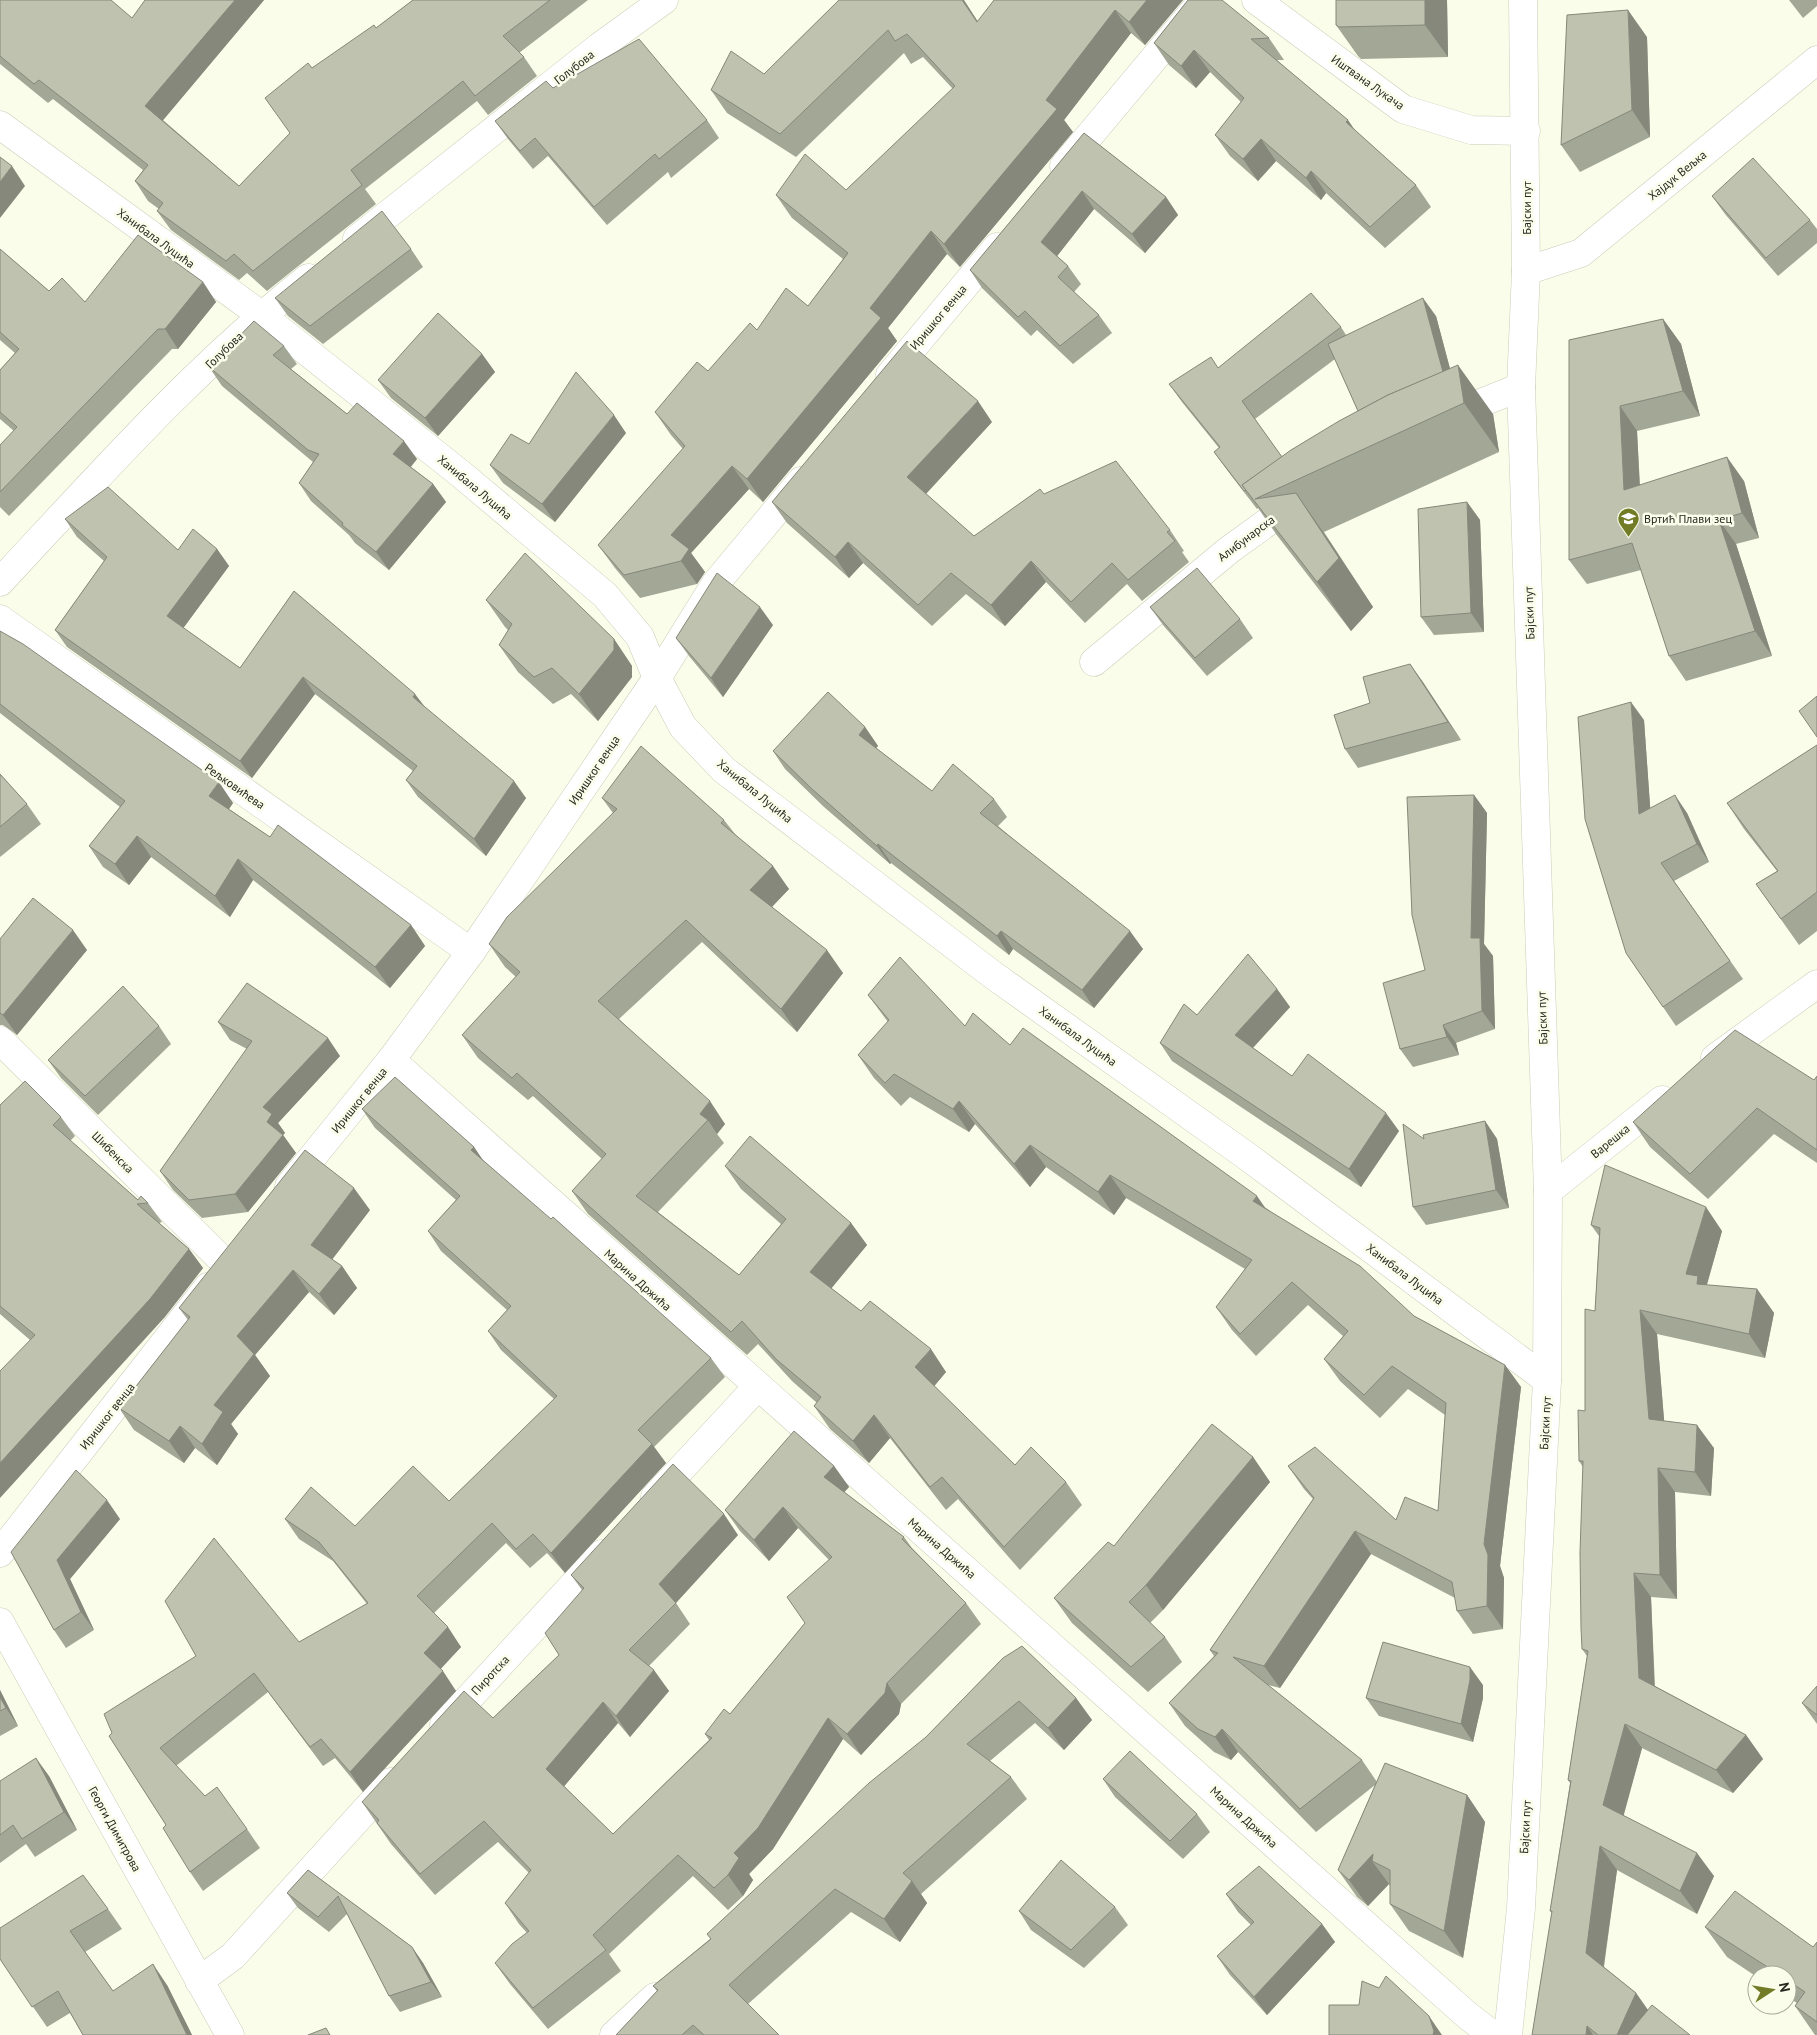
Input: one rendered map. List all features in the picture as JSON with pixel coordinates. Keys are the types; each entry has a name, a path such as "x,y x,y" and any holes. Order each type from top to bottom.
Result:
{"street":[{"name":"Голубова","path":"0,582 131,442 261,315 599,47 664,0"},
{"path":"1049,184 1203,0"},
{"name":"Иштвана Лукача","path":"1256,0 1404,109 1471,130 1526,131"},
{"name":"Бајски пут","path":"1508,2035 1521,1908 1547,1380 1548,1191 1521,387 1526,271 1526,131 1523,0"},
{"name":"Хајдук Вељка","path":"1526,271 1581,253 1817,60"},
{"name":"Ханибала Луцића","path":"0,125 261,315 462,475 605,595 640,637 656,678 683,727 724,770 993,975 1248,1157 1547,1380"},
{"name":"Иришког венца","path":"876,391 1010,230"},
{"path":"1423,427 1521,387"},
{"name":"Иришког венца","path":"275,1204 392,1060 470,952 656,678 716,583 818,460"},
{"name":"Алибунарска","path":"1094,662 1229,550 1318,486"},
{"name":"Рељковићева","path":"0,619 470,952"},
{"name":"Варешка","path":"1548,1191 1688,1078 1817,984"},
{"name":"Шибенска","path":"0,1040 226,1264"},
{"name":"Марина Држића","path":"392,1060 1460,2010 1493,2035"},
{"name":"Иришког венца","path":"0,1552 244,1242"},
{"name":"Пиротска","path":"199,1981 233,1956 758,1386"},
{"name":"Георги Димитрова","path":"1,1627 230,2035"},
{"path":"1017,1655 1039,1634"},
{"path":"614,2035 672,1982"}],"building":[{"path":"0,0 111,0 132,18 145,0 235,0 145,106 239,186 290,133 265,98 308,63 312,68 374,25 376,28 413,0 550,0 503,36 524,57 475,96 463,81 351,170 362,185 253,271 234,254 226,261 157,211 163,203 135,181 148,165 39,80 34,84 0,56"},
{"path":"839,0 962,0 977,22 994,0 1147,0 1129,22 1115,10 1046,100 1057,109 944,244 931,231 870,308 881,318 747,479 732,466 671,535 689,549 681,561 624,575 598,545 685,446 655,412 697,362 708,371 750,323 757,330 786,288 808,306 848,253 776,195 805,154 846,190 955,86 907,34 895,41 888,30 780,134 711,90 731,51 764,74"},
{"path":"1188,0 1222,0 1269,38 1251,39 1348,120 1346,122 1416,185 1370,227 1311,171 1306,178 1261,139 1243,159 1215,135 1244,98 1194,50 1181,66 1154,43"},
{"path":"1336,0 1425,0 1425,25 1339,27 1336,25"},
{"path":"1628,10 1632,110 1561,145 1567,15"},
{"path":"639,39 707,120 659,159 655,154 594,207 535,138 520,151 495,121 546,81 553,88"},
{"path":"1084,133 1166,197 1132,234 1082,191 1041,242 1068,266 1058,277 1099,315 1060,346 1025,311 1018,317 970,270"},
{"path":"0,157 12,166 0,182"},
{"path":"1753,158 1810,220 1766,258 1712,196"},
{"path":"382,211 411,249 310,326 275,298"},
{"path":"138,235 203,282 165,329 158,329 0,492 0,445 17,427 0,412 0,370 19,349 0,332 0,249 49,291 62,278 85,302"},
{"path":"1311,293 1341,327 1242,401 1282,457 1242,485 1246,490 1244,491 1214,452 1220,447 1169,384 1211,357 1218,368"},
{"path":"1423,298 1443,372 1388,395 1358,411 1328,344"},
{"path":"438,313 482,354 425,418 378,380"},
{"path":"1663,319 1683,391 1620,406 1624,490 1727,457 1742,513 1719,520 1755,631 1669,656 1632,543 1569,560 1569,340"},
{"path":"254,321 284,346 273,355 347,414 357,403 404,441 393,454 433,484 376,552 342,525 343,523 299,483 319,454 308,450 209,367"},
{"path":"907,341 978,401 907,477 974,536 1040,489 1044,494 1116,461 1170,530 1167,532 1175,541 1128,580 1112,563 1071,602 1031,561 991,605 951,573 918,605 848,542 835,557 772,502"},
{"path":"1458,365 1464,403 1255,499 1296,493 1339,558 1317,582 1242,485 1291,450 1339,421 1388,395"},
{"path":"576,372 614,415 542,504 490,465 511,434 529,444"},
{"path":"108,487 178,550 193,529 217,549 167,616 240,668 294,591 415,694 413,697 514,781 474,839 406,780 417,766 303,677 240,761 55,630 107,557 65,519"},
{"path":"1467,502 1471,613 1421,617 1418,509"},
{"path":"525,553 614,639 614,650 579,694 552,668 534,677 499,645 512,624 486,600"},
{"path":"1197,568 1240,619 1195,658 1150,607"},
{"path":"717,573 760,607 711,678 676,638"},
{"path":"0,631 23,644 219,782 209,796 270,837 278,825 411,925 375,967 238,859 215,896 137,836 115,864 89,846 125,801 0,704"},
{"path":"1410,664 1448,722 1345,749 1334,715 1370,703 1363,677"},
{"path":"828,692 865,727 859,735 932,791 953,764 994,799 980,813 1130,931 1082,990 1001,931 997,936 878,844 877,846 812,789 773,751"},
{"path":"1817,696 1817,737 1799,711"},
{"path":"1631,702 1639,814 1675,795 1697,844 1661,863 1730,961 1663,1007 1626,953 1585,819 1578,717"},
{"path":"1817,745 1817,892 1781,919 1756,884 1778,871 1727,803"},
{"path":"641,746 724,820 721,823 773,866 750,890 827,950 781,1009 686,920 598,1001 710,1101 700,1114 708,1120 636,1196 739,1275 786,1219 725,1166 750,1136 851,1223 810,1272 861,1311 870,1301 931,1349 915,1367 1015,1465 1031,1447 1066,1482 1004,1547 942,1477 930,1487 874,1415 853,1441 814,1406 821,1397 776,1359 742,1321 731,1332 572,1191 606,1154 517,1073 512,1078 462,1035 520,972 489,944 507,917 617,809 602,798"},
{"path":"0,774 27,804 0,827"},
{"path":"1474,795 1471,938 1480,938 1482,1011 1443,1025 1447,1037 1400,1049 1383,983 1425,970 1412,915 1407,797"},
{"path":"33,898 73,930 3,1015 0,1013 0,939"},
{"path":"1248,954 1277,989 1235,1035 1292,1076 1308,1054 1386,1113 1349,1169 1160,1043 1184,1004 1197,1015"},
{"path":"900,957 965,1026 973,1013 1010,1045 1023,1028 1257,1196 1253,1201 1360,1266 1414,1316 1505,1365 1484,1544 1488,1555 1487,1606 1457,1611 1452,1582 1355,1531 1264,1666 1233,1657 1362,1760 1300,1809 1222,1729 1215,1737 1198,1729 1169,1703 1218,1653 1210,1650 1314,1498 1288,1466 1315,1447 1396,1520 1405,1497 1438,1511 1446,1403 1392,1366 1364,1395 1324,1359 1348,1331 1292,1282 1240,1334 1216,1307 1252,1260 1110,1175 1098,1192 1030,1145 1014,1164 959,1101 953,1109 894,1074 885,1083 858,1055 889,1020 868,995"},
{"path":"247,983 328,1038 263,1107 272,1114 267,1122 283,1135 235,1194 189,1200 160,1171 252,1041 218,1022"},
{"path":"123,986 159,1026 85,1096 48,1060"},
{"path":"1735,1030 1814,1080 1817,1076 1817,1150 1757,1108 1690,1174 1633,1122"},
{"path":"395,1077 474,1147 471,1150 551,1219 553,1217 711,1358 638,1430 652,1444 551,1553 533,1534 516,1549 492,1523 417,1596 448,1627 424,1653 443,1671 350,1772 321,1739 310,1747 254,1673 160,1748 205,1796 217,1787 247,1829 190,1872 163,1828 166,1825 109,1736 112,1733 104,1714 196,1656 165,1601 214,1538 299,1642 368,1603 319,1542 285,1519 311,1487 355,1526 413,1466 449,1501 557,1396 488,1331 511,1306 428,1231 460,1196 362,1109"},
{"path":"25,1081 61,1117 53,1125 138,1200 141,1196 148,1203 137,1204 189,1249 150,1299 0,1463 0,1371 35,1335 0,1306 0,1105"},
{"path":"1485,1121 1496,1190 1413,1207 1403,1124 1424,1139 1423,1135"},
{"path":"305,1150 354,1188 311,1245 342,1266 319,1294 293,1270 237,1336 254,1354 214,1405 223,1412 202,1444 180,1426 169,1441 119,1408 190,1317 179,1308"},
{"path":"1605,1165 1706,1207 1686,1274 1698,1276 1697,1284 1757,1289 1749,1334 1640,1310 1649,1419 1697,1425 1695,1472 1658,1468 1660,1575 1634,1573 1639,1678 1746,1735 1716,1770 1625,1724 1603,1805 1697,1853 1680,1891 1600,1846 1586,1953 1636,1993 1617,2035 1598,2035 1587,2026 1586,2035 1532,2035 1571,1781 1568,1780 1588,1651 1582,1649 1581,1628 1580,1553 1583,1461 1579,1461 1578,1410 1585,1411 1585,1309 1595,1311 1600,1228 1591,1225"},
{"path":"1212,1424 1253,1457 1146,1585 1129,1602 1165,1637 1131,1667 1054,1598 1108,1542 1114,1546"},
{"path":"794,1431 834,1466 824,1477 904,1537 902,1539 966,1603 887,1683 885,1693 847,1734 828,1718 758,1828 734,1853 739,1858 728,1875 714,1888 678,1855 593,1935 606,1950 533,2008 495,1963 512,1944 529,1931 505,1903 531,1870 484,1821 420,1874 377,1823 379,1820 362,1802 464,1691 493,1718 559,1655 545,1633 584,1588 571,1575 673,1464 724,1514 659,1584 676,1603 629,1650 654,1670 616,1716 603,1702 546,1769 613,1834 712,1738 705,1734 724,1709 730,1714 805,1623 787,1597 832,1557 783,1507 754,1540 725,1510"},
{"path":"76,1470 107,1500 57,1560 81,1612 54,1630 11,1552"},
{"path":"1383,1642 1470,1667 1470,1680 1461,1724 1366,1698"},
{"path":"1022,1646 1076,1698 1048,1728 1019,1701 967,1744 1011,1777 903,1873 912,1881 884,1919 835,1889 729,1985 779,2035 704,2035 693,2025 682,2035 616,2035 658,1990 653,1986 711,1939 707,1934 869,1783 926,1737 1003,1658"},
{"path":"1817,1686 1817,1715 1802,1703"},
{"path":"0,1697 6,1708 0,1711"},
{"path":"1130,1751 1197,1814 1170,1841 1103,1779"},
{"path":"36,1758 64,1812 22,1839 13,1825 0,1835 0,1781"},
{"path":"1385,1763 1467,1795 1444,1931 1390,1904 1390,1870 1372,1861 1373,1854 1349,1880 1338,1870"},
{"path":"1061,1860 1115,1907 1071,1950 1019,1911"},
{"path":"1259,1866 1322,1924 1254,1997 1217,1956 1254,1922 1226,1894"},
{"path":"308,1870 412,1947 431,1982 389,1996 338,1896 318,1917 287,1893"},
{"path":"83,1875 108,1909 70,1931 113,1991 153,1964 187,2035 83,2035 58,1991 32,2007 0,1959 0,1928"},
{"path":"1735,1891 1813,1947 1817,1942 1817,2022 1797,2007 1797,2003 1805,1992 1797,1987 1797,1965 1764,1965 1705,1927"},
{"path":"1386,1976 1429,2016 1434,2031 1433,2035 1329,2035 1329,2005 1359,2005 1362,1981 1379,1988"},
{"path":"1652,2005 1690,2035 1627,2035"},
{"path":"326,2028 330,2035 308,2035"}],"place":[{"name":"Вртић Плави зец","path":"1628,537"}]}
